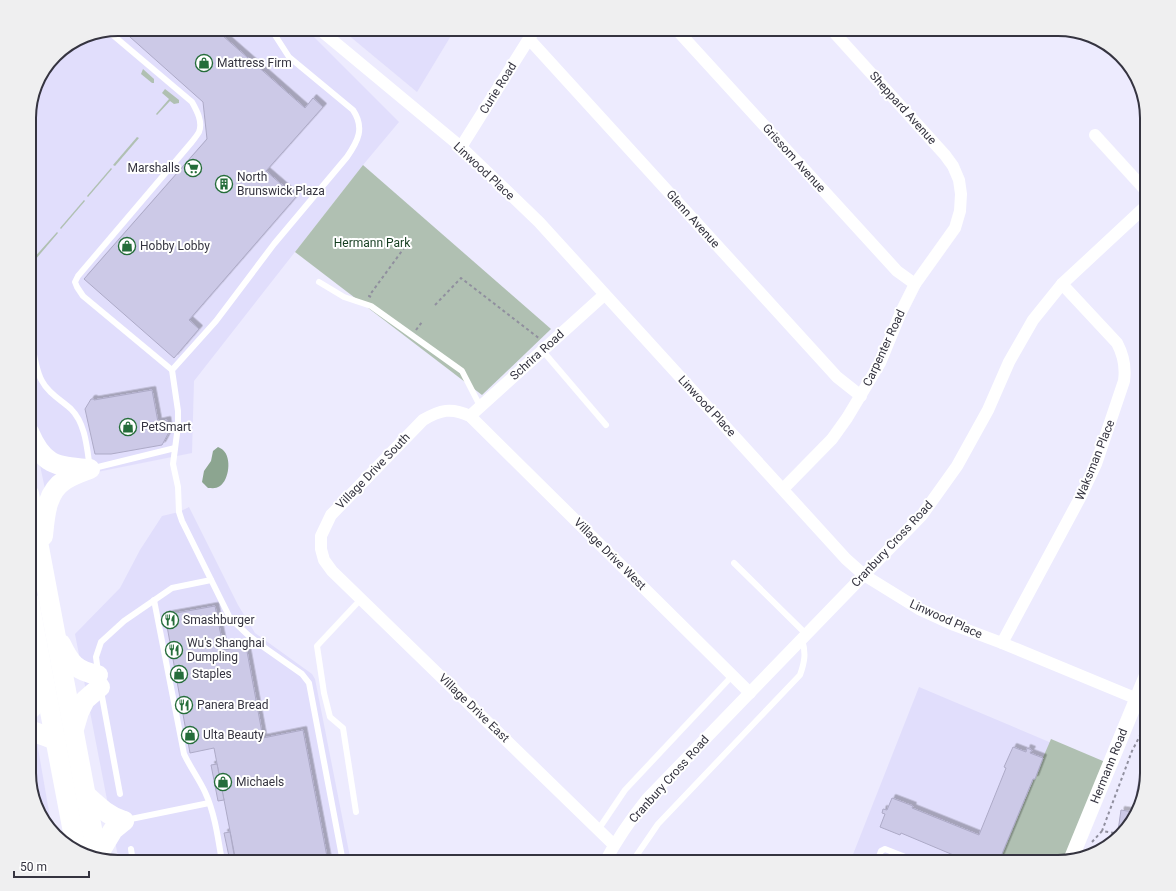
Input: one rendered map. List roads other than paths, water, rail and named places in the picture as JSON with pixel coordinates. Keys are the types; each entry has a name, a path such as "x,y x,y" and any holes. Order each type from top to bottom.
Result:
{"highway":[{"path":"36,445 39,451 51,462 66,467 90,469"},
{"path":"41,557 46,513 51,496 57,487 64,481 90,469"},
{"path":"36,531 97,852"},
{"path":"55,630 68,659 78,668 99,681 85,700 79,712 74,731"},
{"path":"36,638 75,842"},
{"path":"36,702 42,685 43,676"},
{"path":"36,733 56,740"},
{"path":"86,795 106,813 114,818 124,821"},
{"path":"100,852 113,830 124,821"}],"street":[{"name":"Linwood Place","path":"326,36 461,147 539,222 604,295 783,488 846,559 864,575 919,609 954,625 1002,643 1140,700"},
{"name":"Curie Road","path":"461,147 531,36"},
{"name":"Glenn Avenue","path":"534,36 837,377 862,396"},
{"name":"Grissom Avenue","path":"682,36 897,271 915,284"},
{"name":"Sheppard Avenue","path":"837,36 945,155 953,166 959,180 961,194"},
{"path":"1095,135 1140,184"},
{"name":"Carpenter Road","path":"783,488 832,439 862,396 880,363 901,312 915,284 946,243 955,228 960,211 961,194"},
{"name":"Cranbury Cross Road","path":"609,855 630,820 647,799 922,515 957,466 988,410 1009,362 1033,320 1062,284 1140,212"},
{"name":"Waksman Place","path":"1002,643 1081,496 1096,464 1124,381 1126,369 1123,354 1117,343 1062,284"},
{"name":"Schrira Road","path":"470,416 541,344 604,295"},
{"name":"Village Drive South","path":"332,571 324,560 321,549 321,536 331,515 423,420 437,412 452,410 460,411 470,416"},
{"name":"Village Drive West","path":"470,416 750,693"},
{"name":"Village Drive East","path":"332,571 614,845"},
{"name":"Hermann Road","path":"1075,853 1140,706"}],"lane":[{"path":"114,36 192,102 198,113 200,123 199,132 78,276 75,282 83,296 172,370 178,411 178,426 173,464 178,487 179,512 230,618 254,639 307,679 342,855"},
{"path":"172,370 216,321 274,244 354,148 359,136 360,126 358,118 353,110 289,57 276,36"},
{"path":"318,282 344,297 371,306 462,371 480,406"},
{"path":"541,344 606,425"},
{"path":"36,359 42,381 51,392 79,417 83,428 90,469 175,448"},
{"path":"637,855 658,824 800,674 804,663 804,637 734,563"},
{"path":"120,794 96,657 101,642 124,620 172,588 211,580"},
{"path":"356,812 343,728 330,717 324,693 317,646 361,599"},
{"path":"154,600 184,754 209,803 214,818 221,855"},
{"path":"598,830 625,790 732,676"},
{"path":"124,821 209,803"},
{"path":"131,848 132,855"},
{"path":"880,855 881,851 885,849 900,855"}],"place":[{"name":"Mattress Firm","path":"204,63"},
{"name":"Marshalls","path":"193,168"},
{"name":"North Brunswick Plaza","path":"224,184"},
{"name":"Hobby Lobby","path":"127,246"},
{"name":"PetSmart","path":"128,427"},
{"name":"Smashburger","path":"170,620"},
{"name":"Wu's Shanghai Dumpling","path":"174,650"},
{"name":"Staples","path":"179,674"},
{"name":"Panera Bread","path":"184,705"},
{"name":"Ulta Beauty","path":"190,735"},
{"name":"Michaels","path":"223,782"}],"park label":[{"name":"Hermann Park","path":"372,243"}]}
